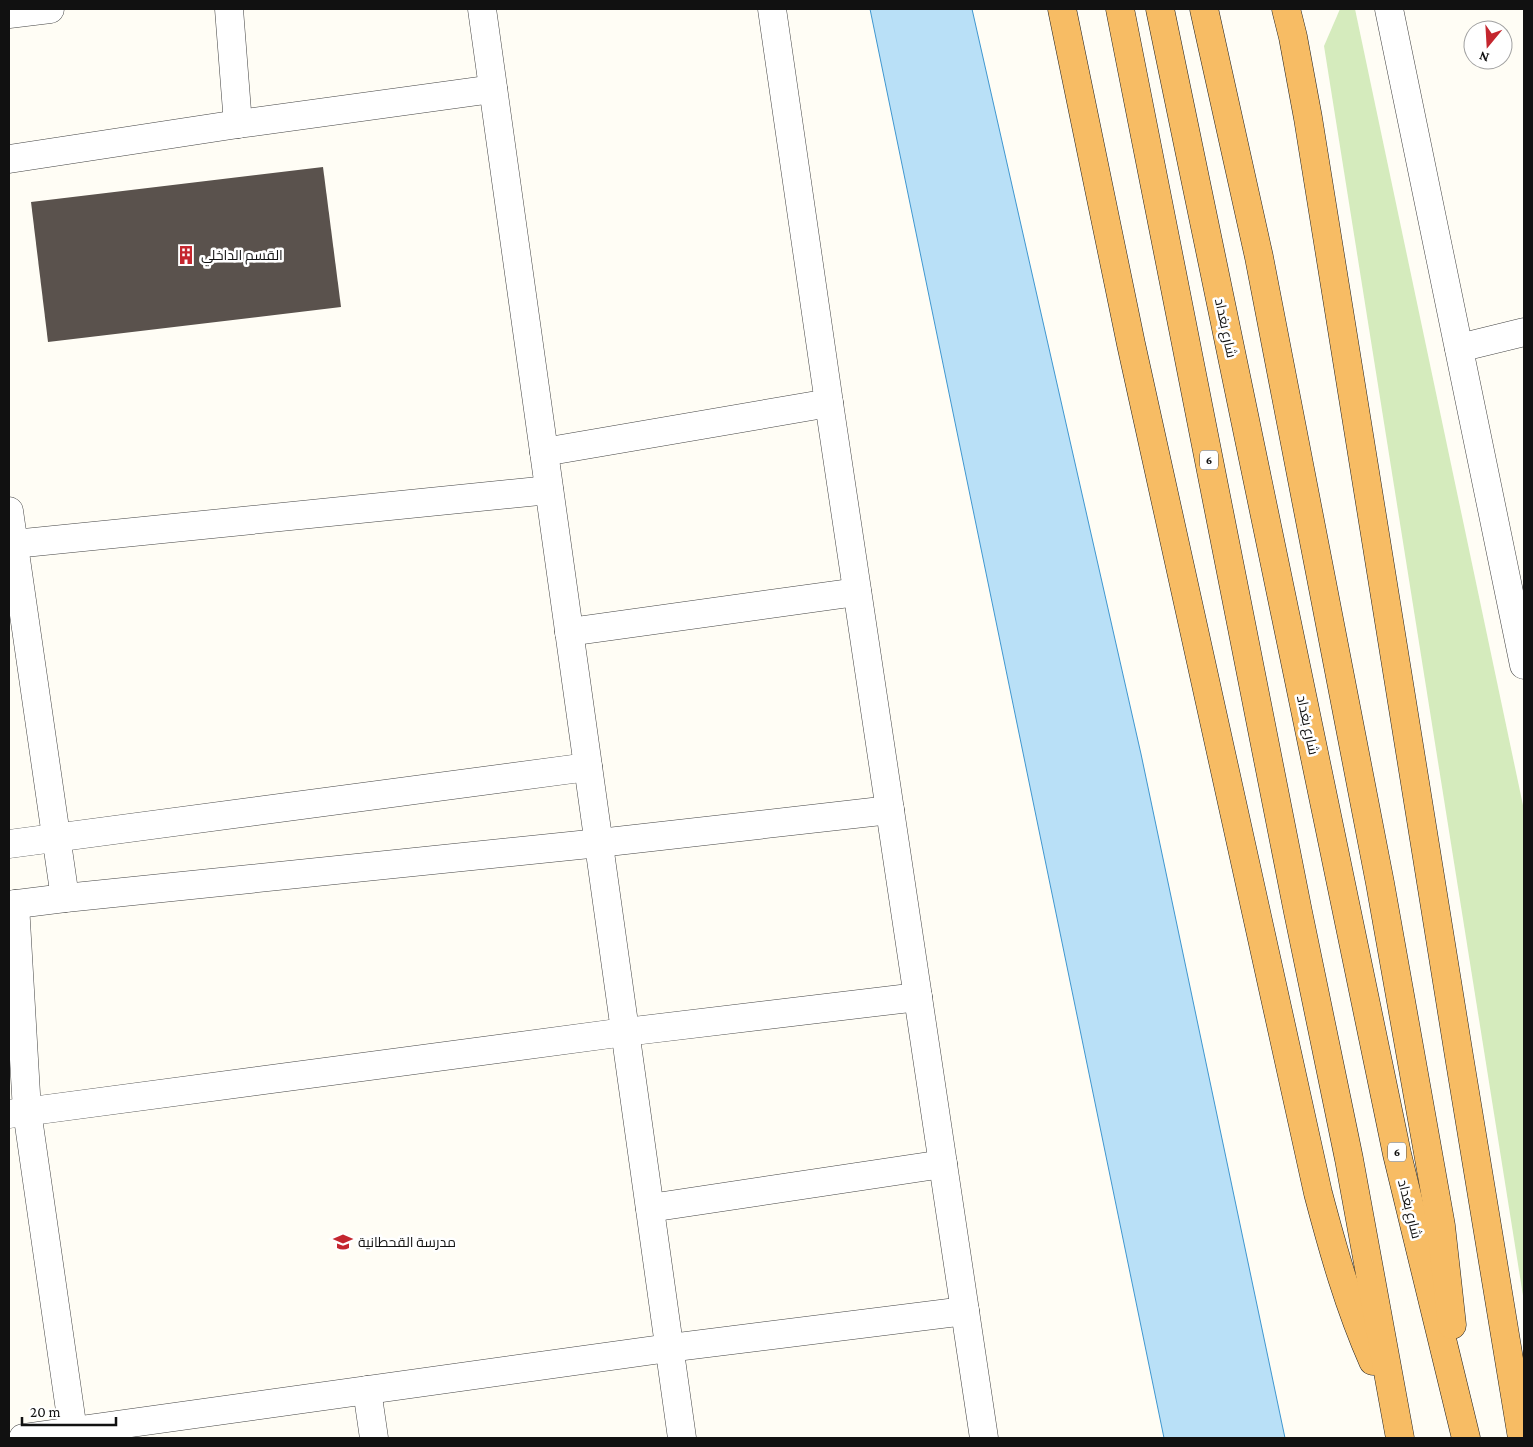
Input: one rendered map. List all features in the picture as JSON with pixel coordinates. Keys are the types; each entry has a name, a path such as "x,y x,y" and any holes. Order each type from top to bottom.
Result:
{"highway":[{"path":"1062,9 1131,344 1318,1193 1350,1302 1394,1408"},
{"name":"6","path":"1120,9 1348,1159 1400,1438"},
{"name":"شارع بغداد","path":"1160,9 1397,1154 1466,1438"},
{"path":"1204,9 1259,257 1380,883 1441,1226 1449,1285 1457,1403"},
{"path":"1286,9 1293,37 1311,138 1522,1438"}],"street":[{"path":"9,14 50,9"},
{"path":"229,9 238,124"},
{"path":"482,9 682,1438"},
{"path":"772,9 984,1438"},
{"path":"1389,9 1524,665"},
{"path":"9,159 493,88"},
{"path":"1459,348 1524,332"},
{"path":"544,452 829,402"},
{"path":"14,544 550,490"},
{"path":"9,511 14,544 15,600 65,898"},
{"path":"569,632 857,592"},
{"path":"9,844 588,767"},
{"path":"73,1435 18,1112 12,904 599,843 890,810"},
{"path":"18,1112 625,1032 918,997"},
{"path":"650,1208 943,1164"},
{"path":"23,1438 73,1435 367,1390 670,1348 965,1311"},
{"path":"367,1390 374,1438"}],"green space":[{"path":"1340,9 1355,9 1524,810 1524,1302 1324,46"}],"water":[{"path":"870,9 972,9 1141,754 1285,1438 1164,1438"}],"building":[{"name":"القسم الداخلي","path":"323,167 341,307 48,342 31,202"}],"place":[{"name":"القسم الداخلي","path":"186,255"},
{"name":"مدرسة القحطانية","path":"343,1242"}]}
